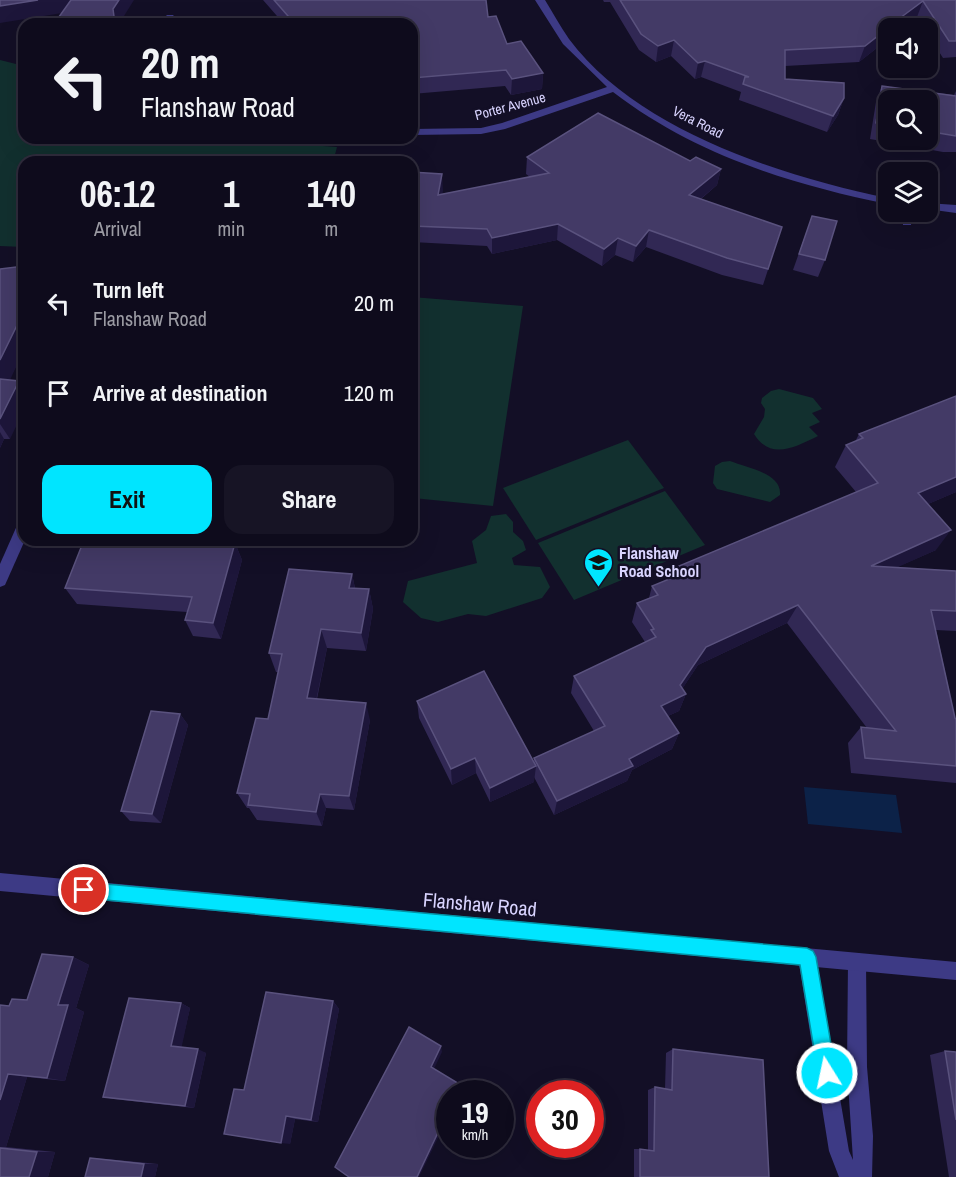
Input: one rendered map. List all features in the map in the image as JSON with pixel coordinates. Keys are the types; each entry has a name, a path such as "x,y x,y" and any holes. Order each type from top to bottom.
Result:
{"street":[{"name":"Vera Road","path":"540,0 560,36 584,64 612,89 674,129 726,153 786,175 878,199"},
{"name":"Porter Avenue","path":"418,132 481,131 505,126 612,89"},
{"path":"938,208 956,209"},
{"path":"0,581 18,539"},
{"name":"Flanshaw Road","path":"0,882 956,971"},
{"path":"807,957 839,1151 849,1177"},
{"path":"856,962 859,1005 857,1068 865,1156 862,1177"}],"green space":[{"path":"0,60 18,64 18,144 296,144 337,147 335,156 18,156 18,247 0,246"},
{"path":"418,297 523,306 493,506 418,498"},
{"path":"779,389 813,398 822,409 812,413 820,422 809,427 818,436 792,447 776,449 768,447 754,434 764,417 765,409 761,403 762,398 771,391"},
{"path":"628,440 664,488 536,540 503,488"},
{"path":"730,461 770,476 779,488 780,495 770,502 717,489 713,483 715,466"},
{"path":"665,491 705,545 574,600 538,543"},
{"path":"506,514 513,522 513,532 523,541 526,550 512,558 514,565 540,567 550,587 542,598 486,616 468,614 438,622 421,618 403,602 408,581 477,563 472,541 486,530 491,516"}],"water":[{"path":"804,787 896,795 902,833 808,824"}],"building":[{"path":"0,0 38,0 0,6"},
{"path":"71,0 119,0 113,9 114,18 58,18"},
{"path":"274,0 486,0 488,17 496,16 507,44 521,41 543,73 512,79 506,70 418,77 418,18 290,18"},
{"path":"620,0 956,0 956,41 949,41 938,24 938,18 934,18 923,1 900,18 878,18 878,36 865,46 785,50 785,79 844,83 844,98 833,116 743,84 745,77 749,77 705,61 698,63 674,40 658,46 641,34"},
{"path":"882,86 912,90 881,90"},
{"path":"938,94 956,96 956,136 938,133"},
{"path":"598,113 690,161 696,157 721,169 689,195 782,227 768,269 727,258 649,230 636,246 618,238 604,249 558,224 492,238 487,229 418,226 418,172 442,174 438,195 549,173 527,157"},
{"path":"812,216 837,221 825,260 799,254"},
{"path":"18,267 18,323 0,360 0,269"},
{"path":"0,379 18,381 18,383 0,419"},
{"path":"956,396 956,477 918,493 951,530 871,566 956,571 956,611 931,610 956,719 956,766 865,758 861,727 896,731 798,605 706,647 680,685 686,694 661,706 679,733 629,759 633,766 557,801 534,758 605,726 574,676 656,637 651,630 654,629 637,603 658,595 652,586 684,573 679,566 878,483 846,445 863,438 859,434"},
{"path":"82,546 234,546 213,623 185,620 192,597 65,588"},
{"path":"289,569 352,574 349,588 369,589 361,633 321,629 307,698 366,703 349,796 320,794 316,812 248,805 250,794 237,793 256,718 268,719 282,654 269,653"},
{"path":"484,671 536,766 490,788 475,758 451,769 417,701"},
{"path":"151,711 180,714 152,814 121,811"},
{"path":"42,954 73,957 58,1005 68,1005 47,1078 8,1074 0,1100 0,1005 9,1006 12,999 27,1000"},
{"path":"266,992 333,1001 311,1120 286,1116 281,1143 224,1134 234,1089 244,1090"},
{"path":"129,998 181,1003 171,1046 198,1049 185,1106 103,1097"},
{"path":"409,1027 441,1046 431,1067 453,1080 436,1080 436,1137 417,1177 349,1177 335,1167"},
{"path":"673,1049 763,1060 769,1177 640,1177 640,1149 654,1151 655,1087 672,1090"},
{"path":"945,1051 956,1052 956,1120"},
{"path":"0,1148 37,1152 29,1177 0,1177"},
{"path":"90,1158 144,1164 141,1177 85,1177"}],"place":[{"name":"Flanshaw Road School","path":"598,588"}],"route":[{"path":"84,890 807,957 827,1073"}]}
